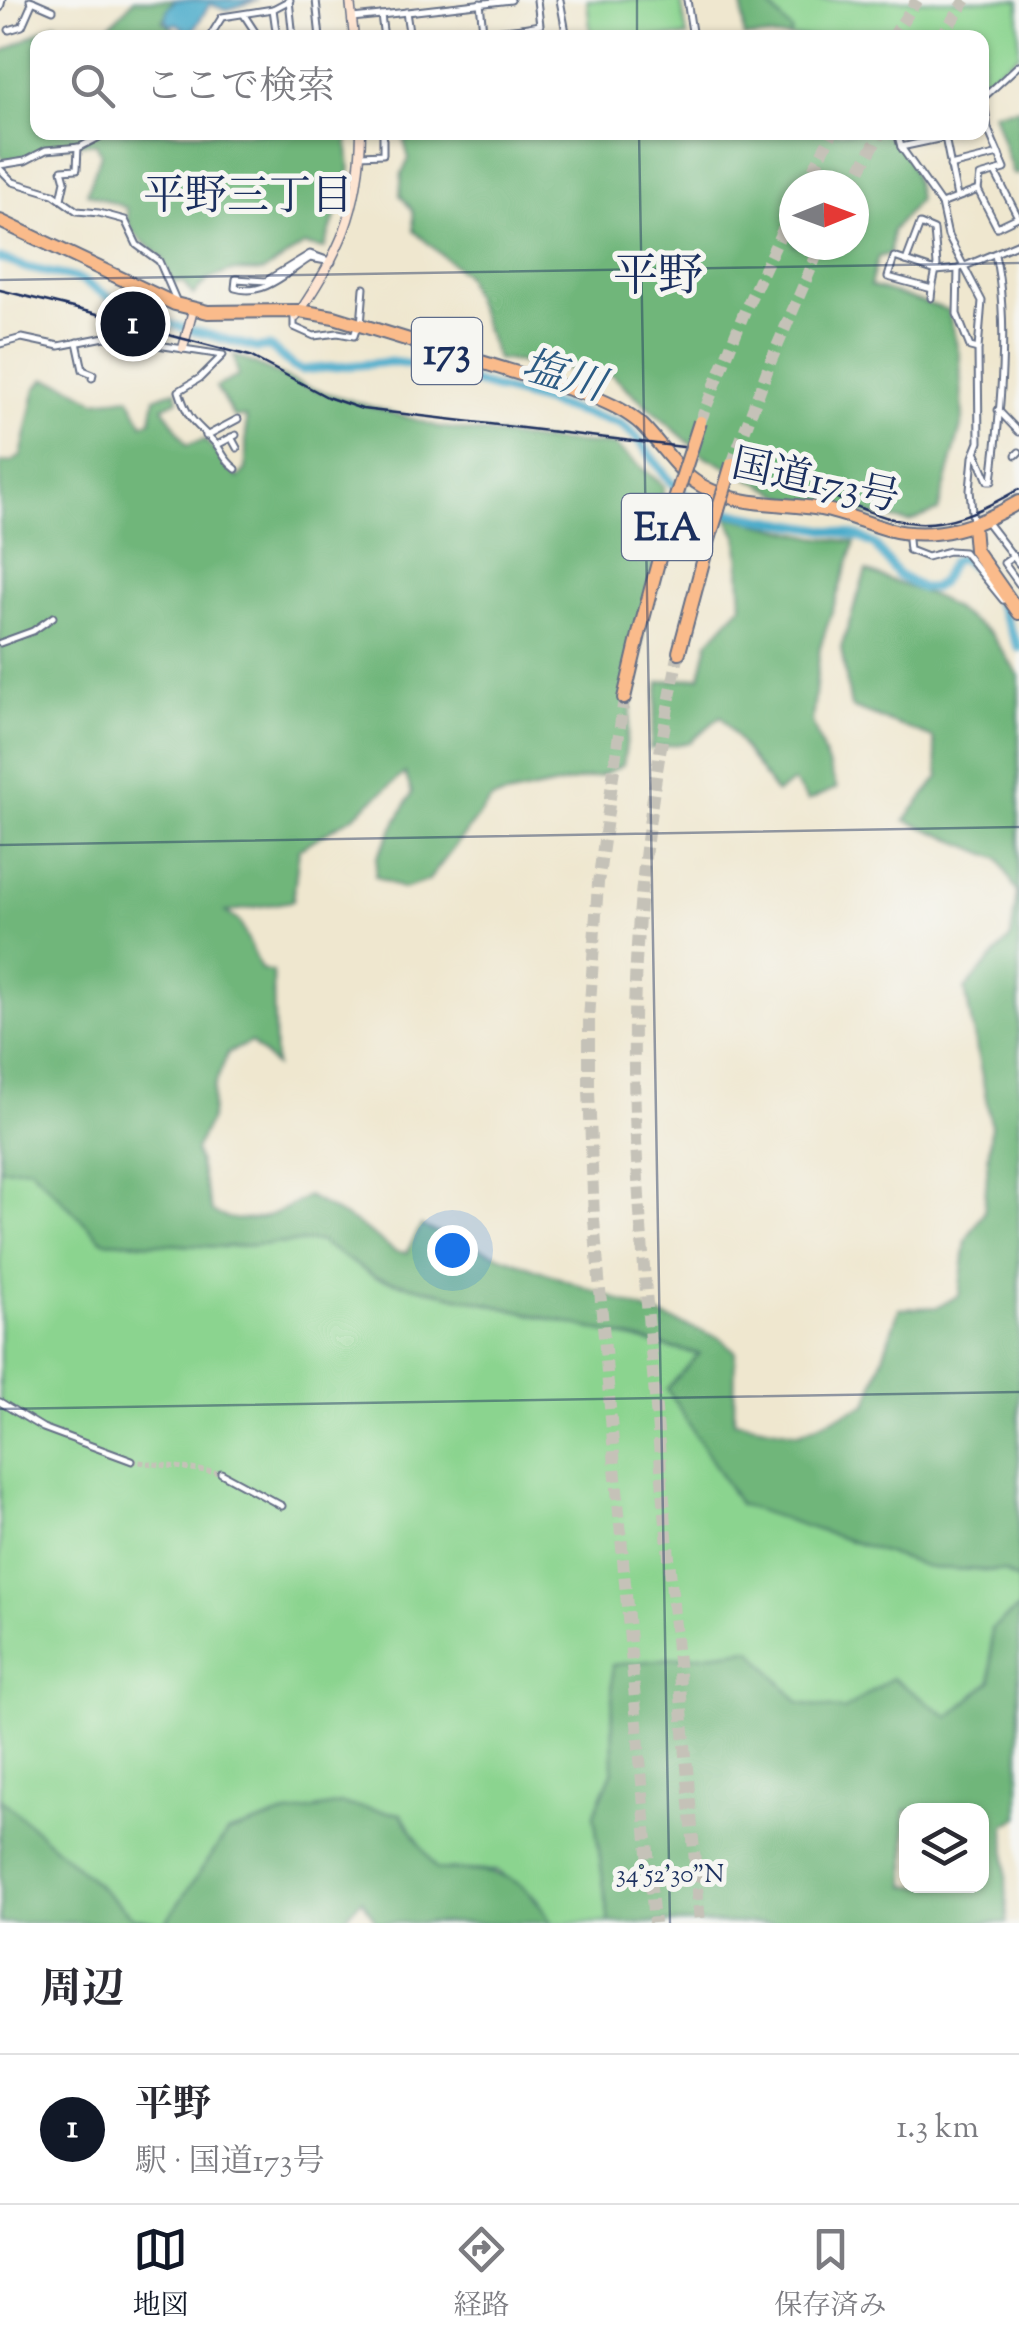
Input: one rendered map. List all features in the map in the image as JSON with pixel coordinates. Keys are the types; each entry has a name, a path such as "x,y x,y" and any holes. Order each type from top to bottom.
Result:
{"highway":[{"name":"国道173号","path":"0,221 175,307 190,321 226,314 297,315 359,328 589,395 620,408 651,435 673,464 709,490 851,516 907,533 972,529 1019,505"},
{"name":"国道173号","path":"0,228 175,307"},
{"name":"国道173号","path":"359,328 600,404 636,427 692,487 714,498 831,518 908,540 932,541 990,525 1019,505"},
{"name":"E1A","path":"624,698 664,536 700,422"},
{"name":"E1A","path":"679,652 732,464"},
{"path":"972,529 975,550 1019,615"}],"street":[{"path":"0,8 2,0"},
{"path":"214,30 222,17 274,9 288,0 292,30"},
{"path":"316,0 319,30"},
{"path":"350,0 353,30"},
{"path":"424,0 424,10"},
{"path":"352,18 511,0"},
{"path":"502,30 540,25 537,0"},
{"path":"560,0 566,30"},
{"path":"687,0 693,30"},
{"path":"9,30 22,26 32,1 53,10"},
{"path":"480,2 483,30"},
{"path":"274,9 277,30"},
{"path":"406,12 409,30"},
{"path":"244,14 254,30"},
{"path":"381,15 383,30"},
{"path":"989,95 1019,65"},
{"path":"989,138 1005,169 980,176 978,190 998,228 1018,218 995,172"},
{"path":"93,140 78,147 46,150 0,171 13,182 54,194 77,212 99,212 125,220 137,245 159,261 176,298 175,307"},
{"path":"360,140 359,180 348,222 332,262 297,315 294,327 306,335 354,336 359,328 364,288"},
{"path":"360,155 384,154 384,140"},
{"path":"899,140 941,204 943,224 982,301 978,349 980,442 970,490 972,529"},
{"path":"901,146 927,140"},
{"path":"945,140 957,196"},
{"path":"60,199 65,180 62,170 77,169 78,147"},
{"path":"950,166 999,154"},
{"path":"941,204 978,190"},
{"path":"906,261 920,224 934,230 936,271 931,298"},
{"path":"932,289 888,277 894,257 936,271 958,269 1019,243"},
{"path":"310,254 332,262 310,258 267,287 242,291 234,288 236,279 266,281 310,254"},
{"path":"976,452 988,481 992,481 1001,290 995,255"},
{"path":"958,269 957,314 970,347 978,349"},
{"path":"183,348 190,321"},
{"path":"0,344 22,338 50,346 105,337 223,355 200,378 178,392 188,417 236,469"},
{"path":"77,342 83,370 93,374 92,378"},
{"path":"998,410 1019,432"},
{"path":"206,436 238,419"},
{"path":"217,445 234,436 237,448"},
{"path":"990,525 1019,564"},
{"path":"908,540 909,550 918,555 964,552 1019,615"},
{"path":"990,572 1014,556"},
{"path":"1004,563 1019,584"},
{"path":"0,644 33,631 53,617"},
{"path":"0,1402 43,1428 132,1461"},
{"path":"221,1472 282,1506"}],"green space":[{"path":"134,0 176,0 162,21 175,30 106,30"},
{"path":"587,0 681,0 686,30 590,30"},
{"path":"742,0 764,0 791,30 744,30"},
{"path":"758,0 1019,0 1019,54 989,76 989,30 783,30"},
{"path":"30,37 30,140 348,140 350,174 324,249 304,245 263,272 230,271 208,280 193,295 183,282 172,282 163,259 134,233 127,208 87,193 101,154 96,143 49,146 24,158 3,160 0,53"},
{"path":"1019,108 1019,175 1013,174 993,112"},
{"path":"407,140 892,140 908,160 918,200 892,231 890,254 878,257 870,286 948,310 960,358 963,419 938,511 909,522 792,500 703,455 612,375 497,359 465,275 414,231 413,211 400,195 402,173 409,159"},
{"path":"234,355 307,387 439,427 536,440 614,445 664,486 623,765 599,776 492,799 428,881 403,889 375,876 377,857 412,793 405,773 355,815 299,849 293,901 226,912 240,922 261,969 273,972 275,1066 251,1042 228,1053 214,1087 211,1117 195,1150 212,1212 237,1219 261,1218 307,1196 395,1251 406,1253 421,1226 720,1338 735,1351 734,1421 799,1433 867,1404 899,1309 938,1307 959,1295 966,1240 984,1212 991,1124 965,989 1011,937 1017,892 999,859 905,820 939,777 933,738 851,707 841,648 866,571 938,598 991,634 1019,676 1019,1581 1004,1571 931,1568 739,1504 667,1389 699,1354 375,1277 319,1241 223,1247 103,1241 29,1167 0,1169 0,463 21,456 36,388 45,379 65,384 96,401 129,397 143,424 151,420 155,398 176,390 178,400 163,407 187,445 205,440 238,478 246,469 246,417 234,417 216,387 238,376"},
{"path":"726,516 815,537 855,542 820,647 812,722 837,788 808,801 794,782 776,793 721,716 690,742 650,749 659,682 700,677 708,642 742,605 738,538"},
{"path":"29,1166 103,1241 223,1247 319,1241 375,1277 700,1355 667,1389 931,1568 1004,1571 1019,1581 1019,1608 991,1629 991,1681 949,1717 892,1678 844,1710 799,1703 750,1649 612,1665 613,1770 594,1814 609,1923 551,1923 538,1899 498,1871 436,1869 341,1804 283,1815 227,1833 165,1923 133,1917 0,1801 0,1169"},
{"path":"1019,1608 1019,1817 1005,1825 1007,1923 609,1923 594,1814 613,1770 612,1665 751,1649 799,1703 844,1710 892,1678 949,1717 991,1681 991,1629"},
{"path":"0,1798 133,1917 156,1923 0,1923"},
{"path":"341,1804 401,1814 436,1869 489,1873 516,1882 528,1891 551,1923 377,1923 362,1899 340,1923 165,1923 227,1833 283,1815"}],"water":[{"path":"175,0 258,0 226,10 210,4 193,30 183,30 176,23 171,26 166,20 167,10"}],"waterway":[{"name":"塩川","path":"0,258 79,279 141,316 256,348 270,347 302,370 391,362 413,365 620,424 678,489 703,504 745,516 860,537 875,545 898,575 921,588 933,588 940,583 958,558 968,563 986,583 1019,648"}],"tunnel":[{"path":"897,30 917,0"},
{"path":"945,30 966,0"},
{"path":"813,170 829,140"},
{"path":"860,170 877,140"},
{"path":"700,422 779,238"},
{"path":"732,464 815,260"},
{"path":"679,652 654,788 643,880 635,973 634,1074 646,1292 700,1923"},
{"path":"624,698 598,883 589,1020 589,1090 594,1220 654,1923"},
{"path":"132,1461 221,1473"}],"railway":[{"path":"0,290 134,323"},
{"path":"157,332 250,356 327,397 362,409 683,447"},
{"path":"815,488 872,513 917,523 963,516 1019,489"}],"place":[{"name":"平野","path":"133,324"}],"district":[{"name":"平野三丁目","path":"248,194"},
{"name":"平野","path":"658,274"}]}
